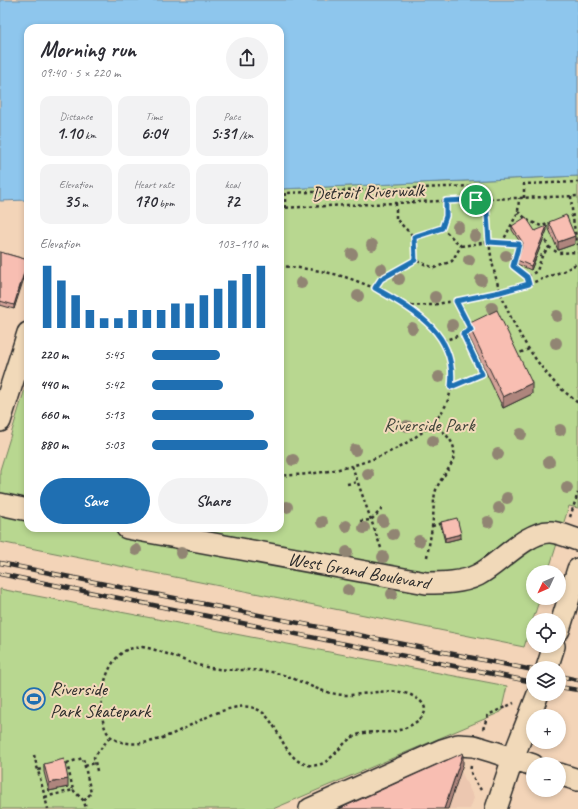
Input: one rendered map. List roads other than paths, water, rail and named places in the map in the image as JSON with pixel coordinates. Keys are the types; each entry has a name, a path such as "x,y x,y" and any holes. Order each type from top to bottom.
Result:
{"street":[{"path":"0,421 24,346"},
{"path":"0,504 24,509"},
{"name":"West Grand Boulevard","path":"148,532 426,584 461,581 476,576 537,534 550,532 564,535 573,531"},
{"path":"564,613 578,569"},
{"path":"496,809 513,758 535,701"},
{"path":"310,809 442,750 458,745 478,747 526,763"},
{"path":"566,776 578,780"}],"water":[{"path":"0,0 578,0 578,176 284,189 284,24 24,24 24,200 0,201"}],"railway":[{"path":"0,563 526,669"},
{"path":"0,574 526,681"},
{"path":"566,677 578,680"},
{"path":"566,688 578,690"}],"place":[{"name":"Riverside Park Skatepark","path":"34,699"}],"park label":[{"name":"Riverside Park","path":"429,424"}]}
